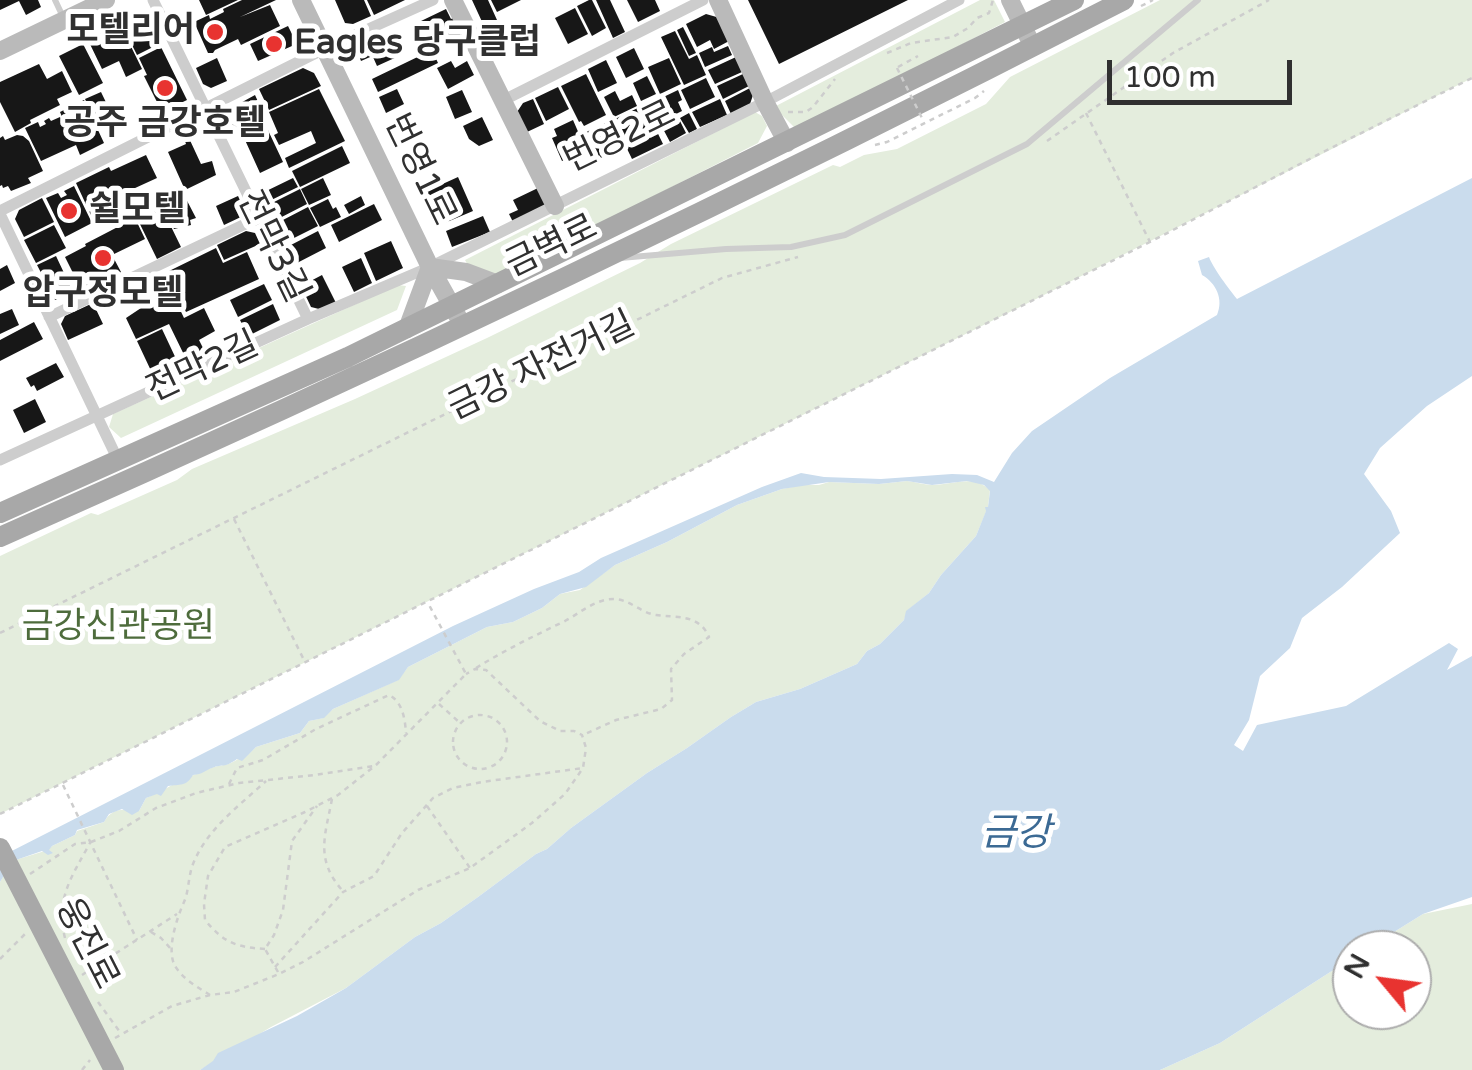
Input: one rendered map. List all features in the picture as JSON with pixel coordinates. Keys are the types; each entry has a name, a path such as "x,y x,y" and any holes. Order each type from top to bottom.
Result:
{"main road":[{"path":"0,51 106,0"},
{"name":"번영1로","path":"301,0 462,326"},
{"name":"번영2로","path":"453,0 555,206"},
{"path":"718,0 788,142"},
{"path":"1010,0 1033,47"},
{"name":"금벽로","path":"0,514 453,306 1074,0"},
{"name":"금벽로","path":"0,537 604,259 1124,0"},
{"path":"406,328 430,266 466,272 498,284"},
{"path":"0,524 26,510 29,500"},
{"name":"웅진로","path":"0,848 114,1070"}],"street":[{"name":"전막3길","path":"154,0 308,320 430,266"},
{"path":"118,460 0,213 324,49 434,0"},
{"path":"502,101 703,0"},
{"name":"번영2로","path":"555,206 773,107 959,0"},
{"name":"번영1로","path":"430,266 555,206"},
{"path":"48,317 258,218"},
{"name":"전막2길","path":"0,460 308,320"}],"lane":[{"path":"55,0 64,20"},
{"path":"604,259 791,246 844,235 1027,144 1198,0"}],"path":[{"path":"883,54 911,43 953,37 989,13 993,0"},
{"path":"1027,144 1050,140 1173,53 1268,0"},
{"path":"918,56 897,68 923,120"},
{"path":"773,107 806,112 828,86 844,75"},
{"path":"0,814 1472,78"},
{"path":"1086,113 1150,242"},
{"name":"금강 자전거길","path":"0,633 722,278 798,256"},
{"path":"234,518 305,663"},
{"path":"265,949 228,942 205,920 208,876 225,847 332,798 376,765 466,674 534,634 602,601 615,599 649,614 688,618 707,632 709,638 684,654 671,669 672,700 661,709 616,720 582,735"},
{"path":"428,602 466,674"},
{"path":"98,1002 120,1033 172,1006 234,992 279,974 418,890 470,868 565,794 583,768 586,748 582,735 540,721 486,670 475,669"},
{"path":"228,786 237,768 263,760 316,728 389,695 401,708 406,737"},
{"path":"438,703 460,722"},
{"path":"477,714 495,719 506,734 500,760 485,769 461,762 452,746 460,722 477,714"},
{"path":"31,873 76,844 119,831 156,808 196,793 376,765"},
{"path":"275,968 343,892 374,876 402,833 434,798 453,788 583,768"},
{"path":"210,995 175,966 172,950 178,913 202,848 218,825 267,780"},
{"path":"62,783 137,940"},
{"path":"332,798 323,846 325,866 343,892"},
{"path":"265,949 283,910 292,842 318,805"},
{"path":"426,805 470,868"},
{"path":"67,946 63,894 91,842"},
{"path":"81,976 178,913"},
{"path":"150,932 172,950"},
{"path":"265,949 279,974"}],"green space":[{"path":"980,0 994,0 1005,22 797,130 774,107"},
{"name":"금강신관공원","path":"1160,0 1472,0 1472,78 0,814 0,556 487,338 833,165 840,167 864,155 897,149 986,104 1010,77"},
{"path":"755,112 767,126 758,143 495,277 471,271 465,260"},
{"path":"398,285 406,286 397,310 121,438 109,427 113,414"},
{"path":"907,481 933,485 977,482 990,490 988,507 976,536 929,593 857,664 800,689 756,702 731,717 346,988 200,1070 0,1070 0,882 12,861 48,850 77,831 104,822 115,811 139,811 146,798 179,781 242,760 256,747 300,733 309,721 323,718 333,709 398,680 408,667 487,627 513,622 560,594 580,590 615,565 737,505 802,485"},
{"path":"1472,904 1472,1070 1160,1070 1220,1043 1332,971 1332,1030 1432,1030 1432,930 1397,930 1423,914"}],"water":[{"name":"금강","path":"1472,178 1472,376 1427,406 1380,448 1364,474 1391,511 1400,533 1302,618 1290,648 1260,676 1249,720 1234,745 1243,751 1257,725 1346,706 1449,643 1458,649 1447,670 1472,656 1472,897 1423,914 1397,930 1332,930 1332,971 1220,1043 1160,1070 200,1070 218,1053 346,988 731,717 756,702 800,689 857,664 904,620 906,611 929,593 976,536 990,491 984,485 967,481 932,485 907,481 829,482 782,489 737,505 615,565 586,587 560,594 513,622 487,627 408,667 399,680 333,709 324,718 309,721 300,733 256,747 242,761 237,759 193,775 185,783 168,786 161,796 146,798 132,815 122,809 109,814 104,822 77,830 75,835 52,846 49,850 53,853 42,851 13,861 0,882 0,857 453,626 762,487 801,473 881,479 977,475 994,482 1032,431 1110,378 1217,315 1217,292 1202,275 1198,261 1209,257 1237,299"}],"building":[{"path":"0,0 38,0 41,7 26,15 19,1 0,10"},
{"path":"199,0 238,0 206,15"},
{"path":"242,0 276,0 240,17 270,5 280,26 241,45 238,39 208,53 194,22 209,15 210,19"},
{"path":"335,0 364,0 371,16 353,24 345,23"},
{"path":"367,0 405,0 374,15"},
{"path":"472,0 488,0 497,20 484,26"},
{"path":"491,0 521,0 497,12"},
{"path":"589,0 606,28 592,36 577,6"},
{"path":"596,0 610,0 625,32 613,38"},
{"path":"627,0 655,0 660,11 638,22"},
{"path":"748,0 908,0 779,64"},
{"path":"575,8 588,34 568,44 555,18"},
{"path":"446,9 451,19 457,16 466,33 435,49 421,21"},
{"path":"143,12 159,44 137,55 121,23"},
{"path":"706,14 720,18 731,40 714,49 710,40 697,47 686,24"},
{"path":"120,24 142,69 126,77 119,61 102,69 88,40"},
{"path":"288,26 295,40 292,46 258,61 250,44"},
{"path":"683,27 696,53 689,56 677,30"},
{"path":"675,31 689,59 697,55 706,75 684,85 661,37"},
{"path":"389,35 399,56 377,66 373,57 377,54 361,61 361,46"},
{"path":"83,44 103,83 79,95 59,56"},
{"path":"728,46 732,55 705,67 699,53"},
{"name":"공주 금강호텔","path":"161,47 187,100 162,112 139,58"},
{"path":"634,48 644,69 626,78 616,57"},
{"path":"432,50 438,63 378,92 372,79"},
{"path":"736,57 742,72 715,84 708,70"},
{"path":"217,58 227,81 211,88 203,84 196,68"},
{"path":"669,58 681,84 660,94 648,67"},
{"path":"606,60 617,83 598,92 588,69"},
{"path":"451,61 455,68 467,61 474,75 448,89 437,68"},
{"path":"39,64 47,79 62,71 72,92 57,99 60,105 15,132 0,102 0,82"},
{"path":"303,68 314,73 321,86 269,110 259,89"},
{"path":"586,74 606,115 584,126 561,86"},
{"path":"743,74 749,86 723,99 717,86"},
{"path":"647,76 656,94 641,101 633,83"},
{"path":"706,78 715,97 690,109 681,90"},
{"path":"558,87 569,109 546,121 535,98"},
{"path":"750,88 750,104 731,114 725,101"},
{"path":"319,89 345,141 289,168 285,158 316,143 311,131 279,145 269,112"},
{"path":"397,89 404,104 386,113 379,97"},
{"path":"462,90 472,112 455,119 446,97"},
{"path":"678,90 682,111 660,122 651,103"},
{"path":"615,91 620,101 632,95 637,106 614,117 604,97"},
{"path":"101,92 116,123 100,131 85,99"},
{"path":"255,95 265,117 233,132 224,112"},
{"path":"533,99 544,124 527,132 517,112 523,103"},
{"path":"720,99 727,115 700,127 692,112"},
{"path":"84,100 104,143 80,155 76,145 41,161 25,128 38,122 40,127 49,118 51,121 60,117 68,132 60,112"},
{"path":"644,105 663,144 632,159 613,120"},
{"path":"689,113 697,129 689,133 680,118"},
{"path":"482,117 493,140 479,146 469,139 463,126"},
{"path":"679,119 686,133 670,142 662,127"},
{"path":"573,120 586,150 562,161 552,138 557,136 554,129"},
{"path":"608,122 620,149 596,160 584,133"},
{"path":"266,126 283,162 260,173 245,140"},
{"path":"17,135 29,141 43,171 28,178 31,183 11,191 8,186 0,186 0,138"},
{"path":"188,136 201,164 212,161 216,175 185,190 168,152 186,144 184,138"},
{"path":"342,146 350,163 300,187 292,171"},
{"path":"146,155 157,178 122,194 132,215 97,228 76,183"},
{"path":"458,177 473,211 440,225 425,192"},
{"path":"293,178 298,187 261,205 256,196"},
{"path":"323,178 331,195 309,205 301,189"},
{"name":"쉴모텔","path":"74,186 92,223 65,237 46,198 58,193 61,198 67,195 64,191"},
{"path":"538,188 546,206 513,222 509,214 518,210 513,200"},
{"path":"300,189 307,204 270,223 262,208"},
{"path":"183,193 196,218 190,220 191,225 174,229 162,204"},
{"path":"238,196 243,216 224,225 216,206"},
{"path":"361,196 365,205 349,214 344,205"},
{"path":"42,198 54,222 24,237 15,219 19,210"},
{"path":"328,199 341,217 320,227 310,208"},
{"path":"160,204 181,247 157,259 136,216"},
{"path":"374,204 382,220 339,242 331,225"},
{"path":"308,207 318,226 290,240 281,221"},
{"path":"483,216 490,232 452,247 446,231"},
{"path":"135,218 145,239 112,255 121,272 82,291 65,257"},
{"path":"54,225 66,248 36,263 24,240"},
{"path":"246,231 255,233 260,244 224,260 217,245"},
{"path":"318,231 326,248 295,264 287,247"},
{"path":"391,241 403,268 376,281 364,253"},
{"path":"216,248 223,263 247,252 259,279 186,312 167,272"},
{"path":"56,256 73,292 55,300 37,265"},
{"path":"361,258 372,283 354,292 342,267"},
{"path":"7,265 15,283 0,291 0,269"},
{"path":"322,275 336,303 319,309 311,307 301,286"},
{"path":"264,284 272,300 238,317 230,300"},
{"path":"173,295 184,318 204,308 215,331 199,340 207,356 189,365 169,324 136,339 126,318 141,308 138,303"},
{"path":"93,303 103,324 68,340 61,324 65,316"},
{"path":"273,304 280,320 248,336 240,320"},
{"path":"12,309 19,325 0,334 0,314"},
{"path":"34,322 43,339 0,361 0,340"},
{"path":"162,329 178,363 153,375 137,341"},
{"path":"56,363 64,377 37,391 34,385 31,387 26,378"},
{"path":"35,399 46,422 24,433 13,410"}],"place":[{"name":"모텔리어","path":"215,32"},
{"name":"Eagles 당구클럽","path":"274,44"},
{"name":"공주 금강호텔","path":"165,88"},
{"name":"쉴모텔","path":"69,211"},
{"name":"압구정모텔","path":"103,258"}]}
